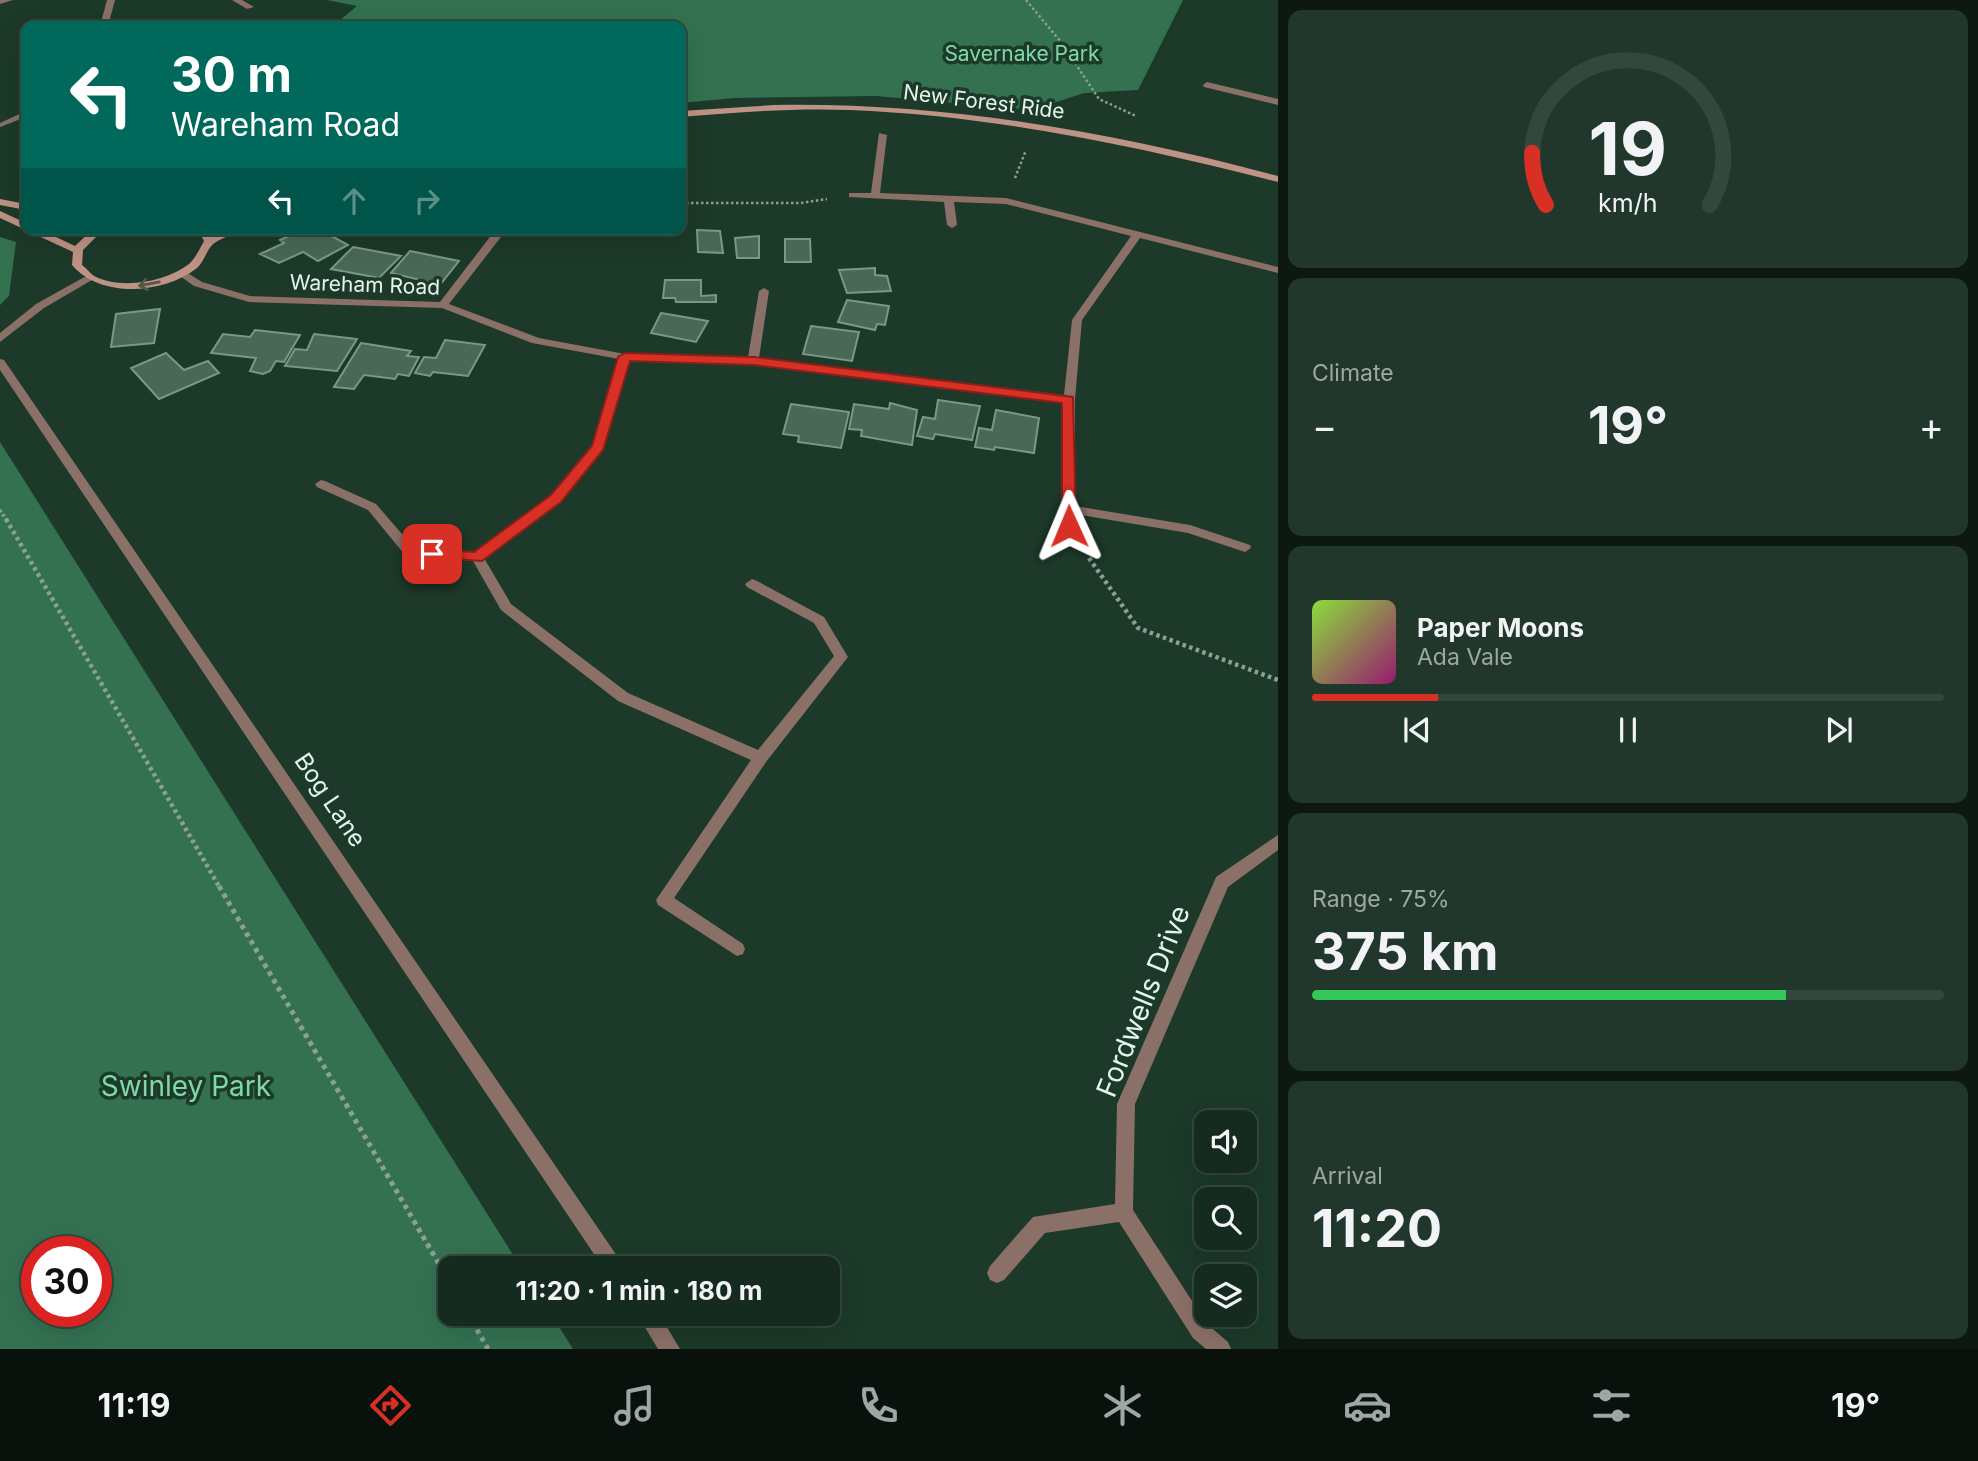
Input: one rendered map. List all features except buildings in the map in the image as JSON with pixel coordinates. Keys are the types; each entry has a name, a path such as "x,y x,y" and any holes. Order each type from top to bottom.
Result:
{"main road":[{"name":"New Forest Ride","path":"686,114 785,107 874,109 1017,122 1202,158 1278,179"},
{"path":"0,202 21,206"},
{"path":"0,214 21,224"},
{"path":"43,235 76,250"},
{"path":"90,235 76,250 75,263 81,274 112,286 135,286 182,274 206,254 209,242 206,235"},
{"path":"209,242 223,235"}],"street":[{"path":"0,2 9,0"},
{"path":"105,21 111,0"},
{"path":"236,0 250,7"},
{"path":"1207,85 1278,102"},
{"path":"2,125 21,116"},
{"path":"875,196 882,135"},
{"path":"852,195 1006,201 1278,270"},
{"path":"949,200 952,225"},
{"path":"443,305 497,235"},
{"path":"1069,542 1069,400 1077,320 1137,235"},
{"name":"Wareham Road","path":"182,274 198,284 249,299 443,305 536,341 625,357 754,361 1069,400"},
{"path":"0,339 40,306 88,278"},
{"path":"754,361 764,291"},
{"path":"321,484 372,507 410,552 477,557 556,498 598,447 625,357"},
{"name":"Bog Lane","path":"0,362 607,1256"},
{"path":"1069,509 1191,529 1245,548"},
{"path":"477,557 506,607 623,697 761,758"},
{"path":"737,949 664,900 761,758 841,657 819,620 752,584"},
{"name":"Fordwells Drive","path":"1125,1212 1126,1104 1222,882 1278,841"},
{"path":"997,1273 1040,1224 1125,1212 1200,1331 1221,1349"},
{"path":"655,1326 670,1349"}],"path":[{"path":"1026,0 1062,42 1099,99"},
{"path":"1006,201 1027,147"},
{"path":"686,203 801,203 852,195"},
{"path":"0,510 438,1262"},
{"path":"1069,542 1089,558 1138,628 1278,680"},
{"path":"475,1326 488,1349"}],"green space":[{"name":"Savernake Park","path":"327,0 1183,0 1138,90 1084,93 1032,110 876,96 734,98 686,103 686,21 339,21 357,6"},
{"path":"0,237 16,242 9,296 0,305"},
{"name":"Swinley Park","path":"0,442 514,1256 438,1256 438,1326 559,1326 573,1349 0,1349"}],"route":[{"path":"432,554 477,557 556,498 598,447 625,357 754,361 1069,400 1069,526"}]}
